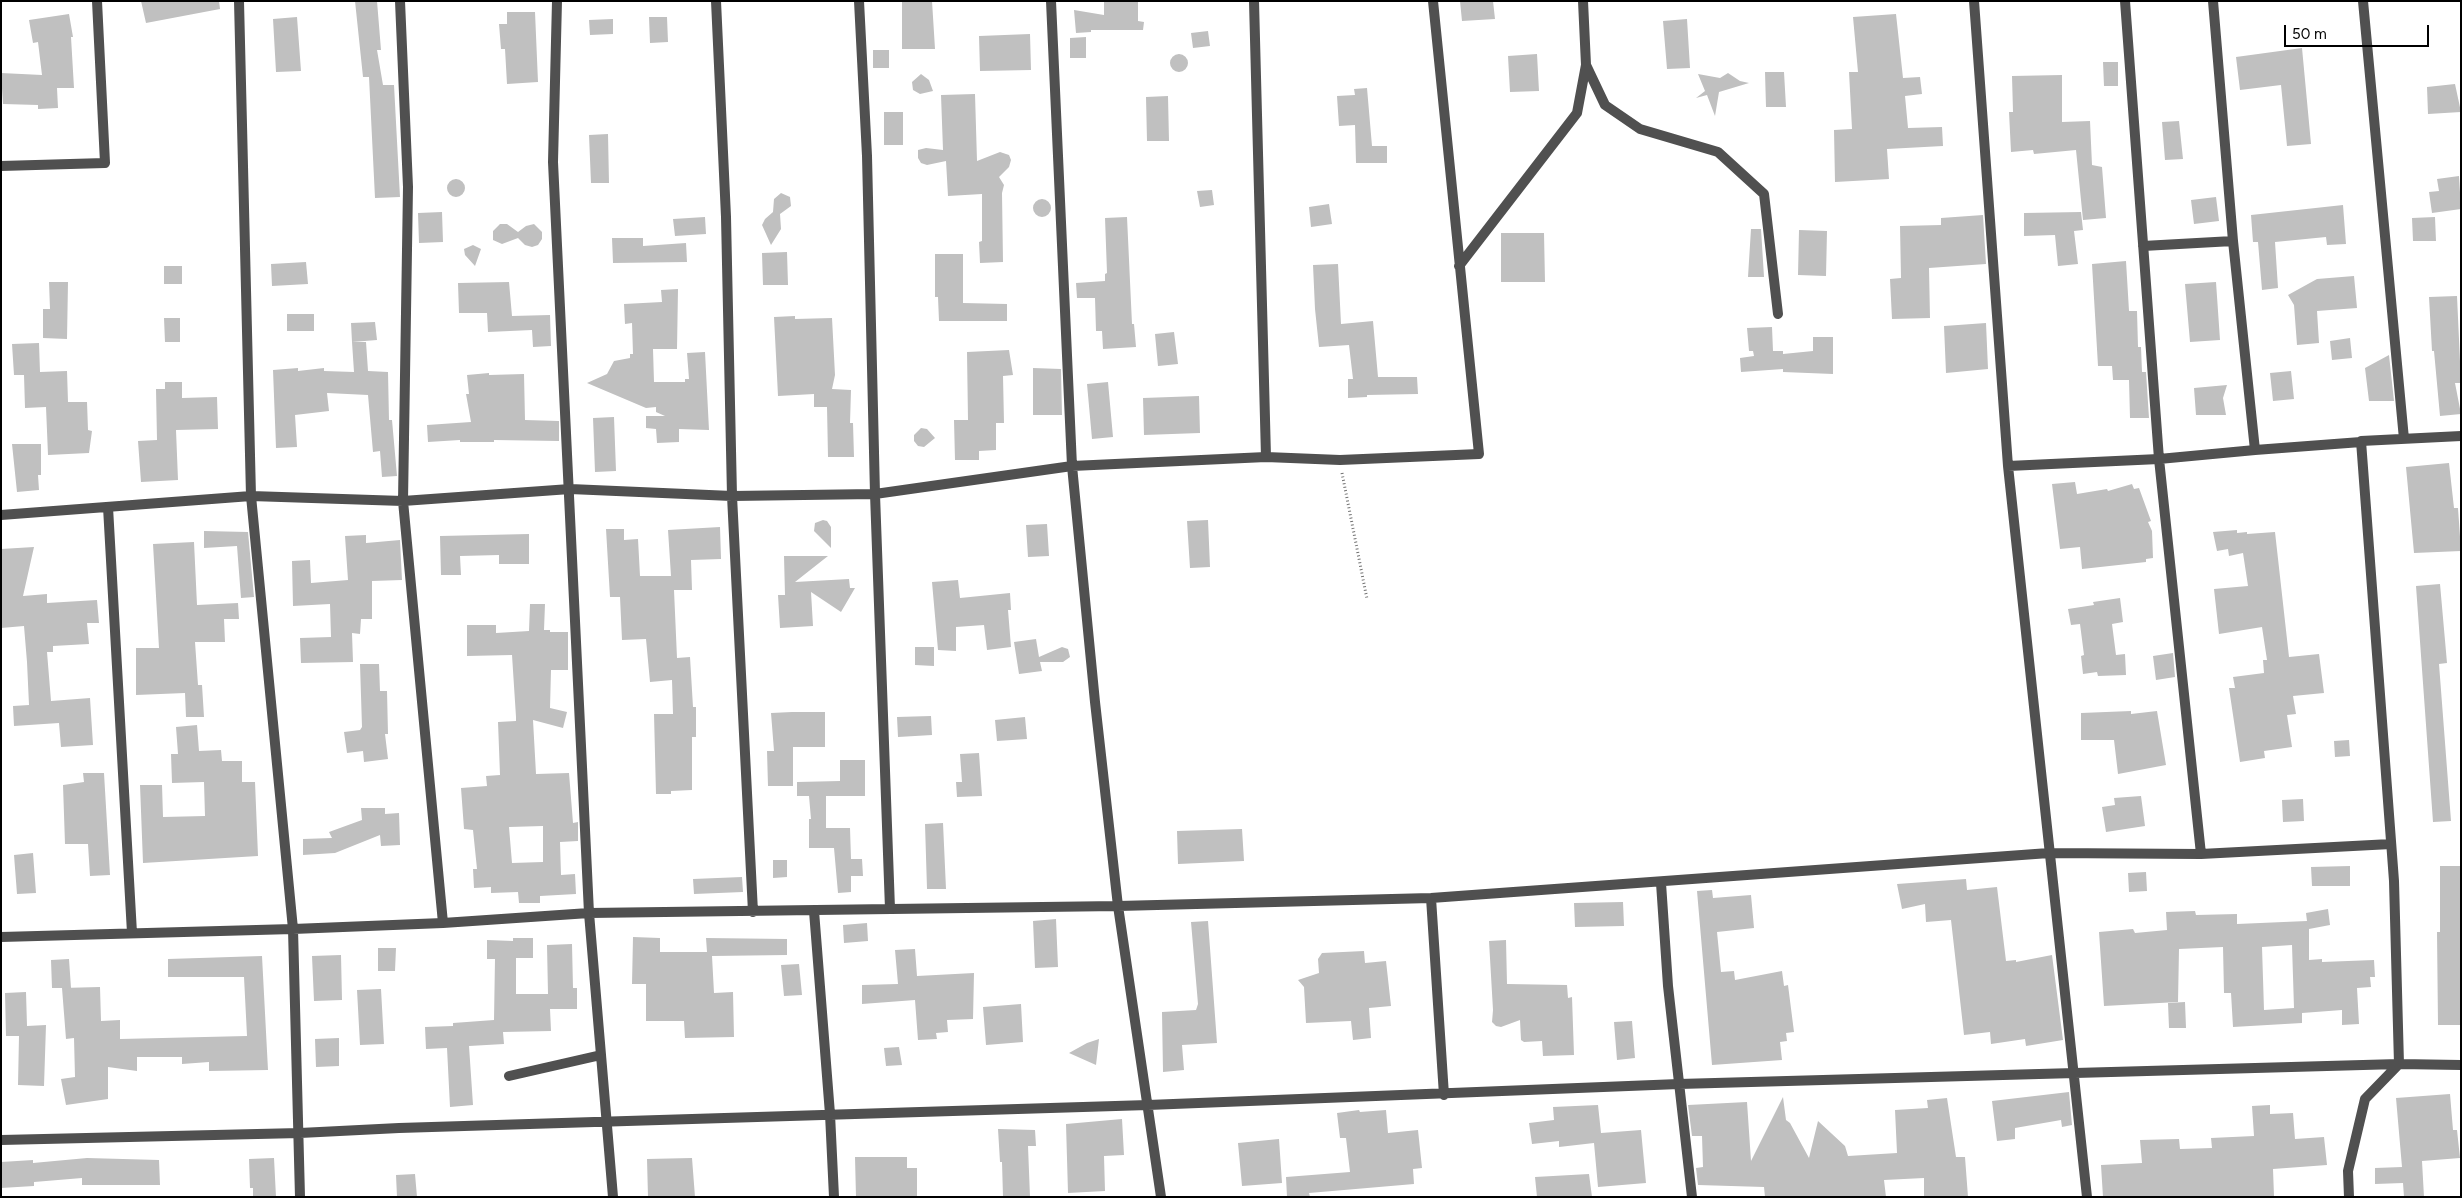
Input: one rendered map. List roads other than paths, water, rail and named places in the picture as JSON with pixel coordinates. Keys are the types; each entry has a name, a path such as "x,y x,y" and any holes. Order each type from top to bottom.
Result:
{"street":[{"path":"1,166 105,163 97,1"},
{"path":"239,1 252,496 293,929 300,1133 300,1197"},
{"path":"400,1 408,187 403,501 443,923"},
{"path":"557,1 553,162 589,913 613,1197"},
{"path":"716,1 726,217 732,496 753,912"},
{"path":"859,1 867,156 874,494 890,909"},
{"path":"1051,1 1072,466 1095,702 1118,906 1162,1197"},
{"path":"1254,1 1266,456"},
{"path":"1,515 252,496 403,501 570,489 732,496 874,494 1072,466 1266,456 1340,460 1479,454 1433,1"},
{"path":"1460,266 1577,113 1586,65 1583,1"},
{"path":"1974,1 2008,466 2087,1197"},
{"path":"2125,1 2159,459 2201,854"},
{"path":"2213,1 2233,241 2255,450"},
{"path":"2363,1 2404,439"},
{"path":"1586,65 1605,105 1640,129 1718,152 1764,194 1778,314"},
{"path":"2143,246 2233,241"},
{"path":"2008,466 2159,459 2255,450 2461,436"},
{"path":"2349,1197 2348,1171 2365,1099 2399,1064 2391,844 2361,442"},
{"path":"108,507 132,933"},
{"path":"1,937 443,923 589,913 1118,906 1431,898 2049,853 2201,854 2391,844"},
{"path":"1661,882 1668,986 1692,1197"},
{"path":"1431,898 1444,1095"},
{"path":"814,911 830,1114 834,1197"},
{"path":"509,1076 601,1055"},
{"path":"1,1140 300,1133 830,1114 1148,1106 1679,1084 2399,1064 2461,1065"}]}
